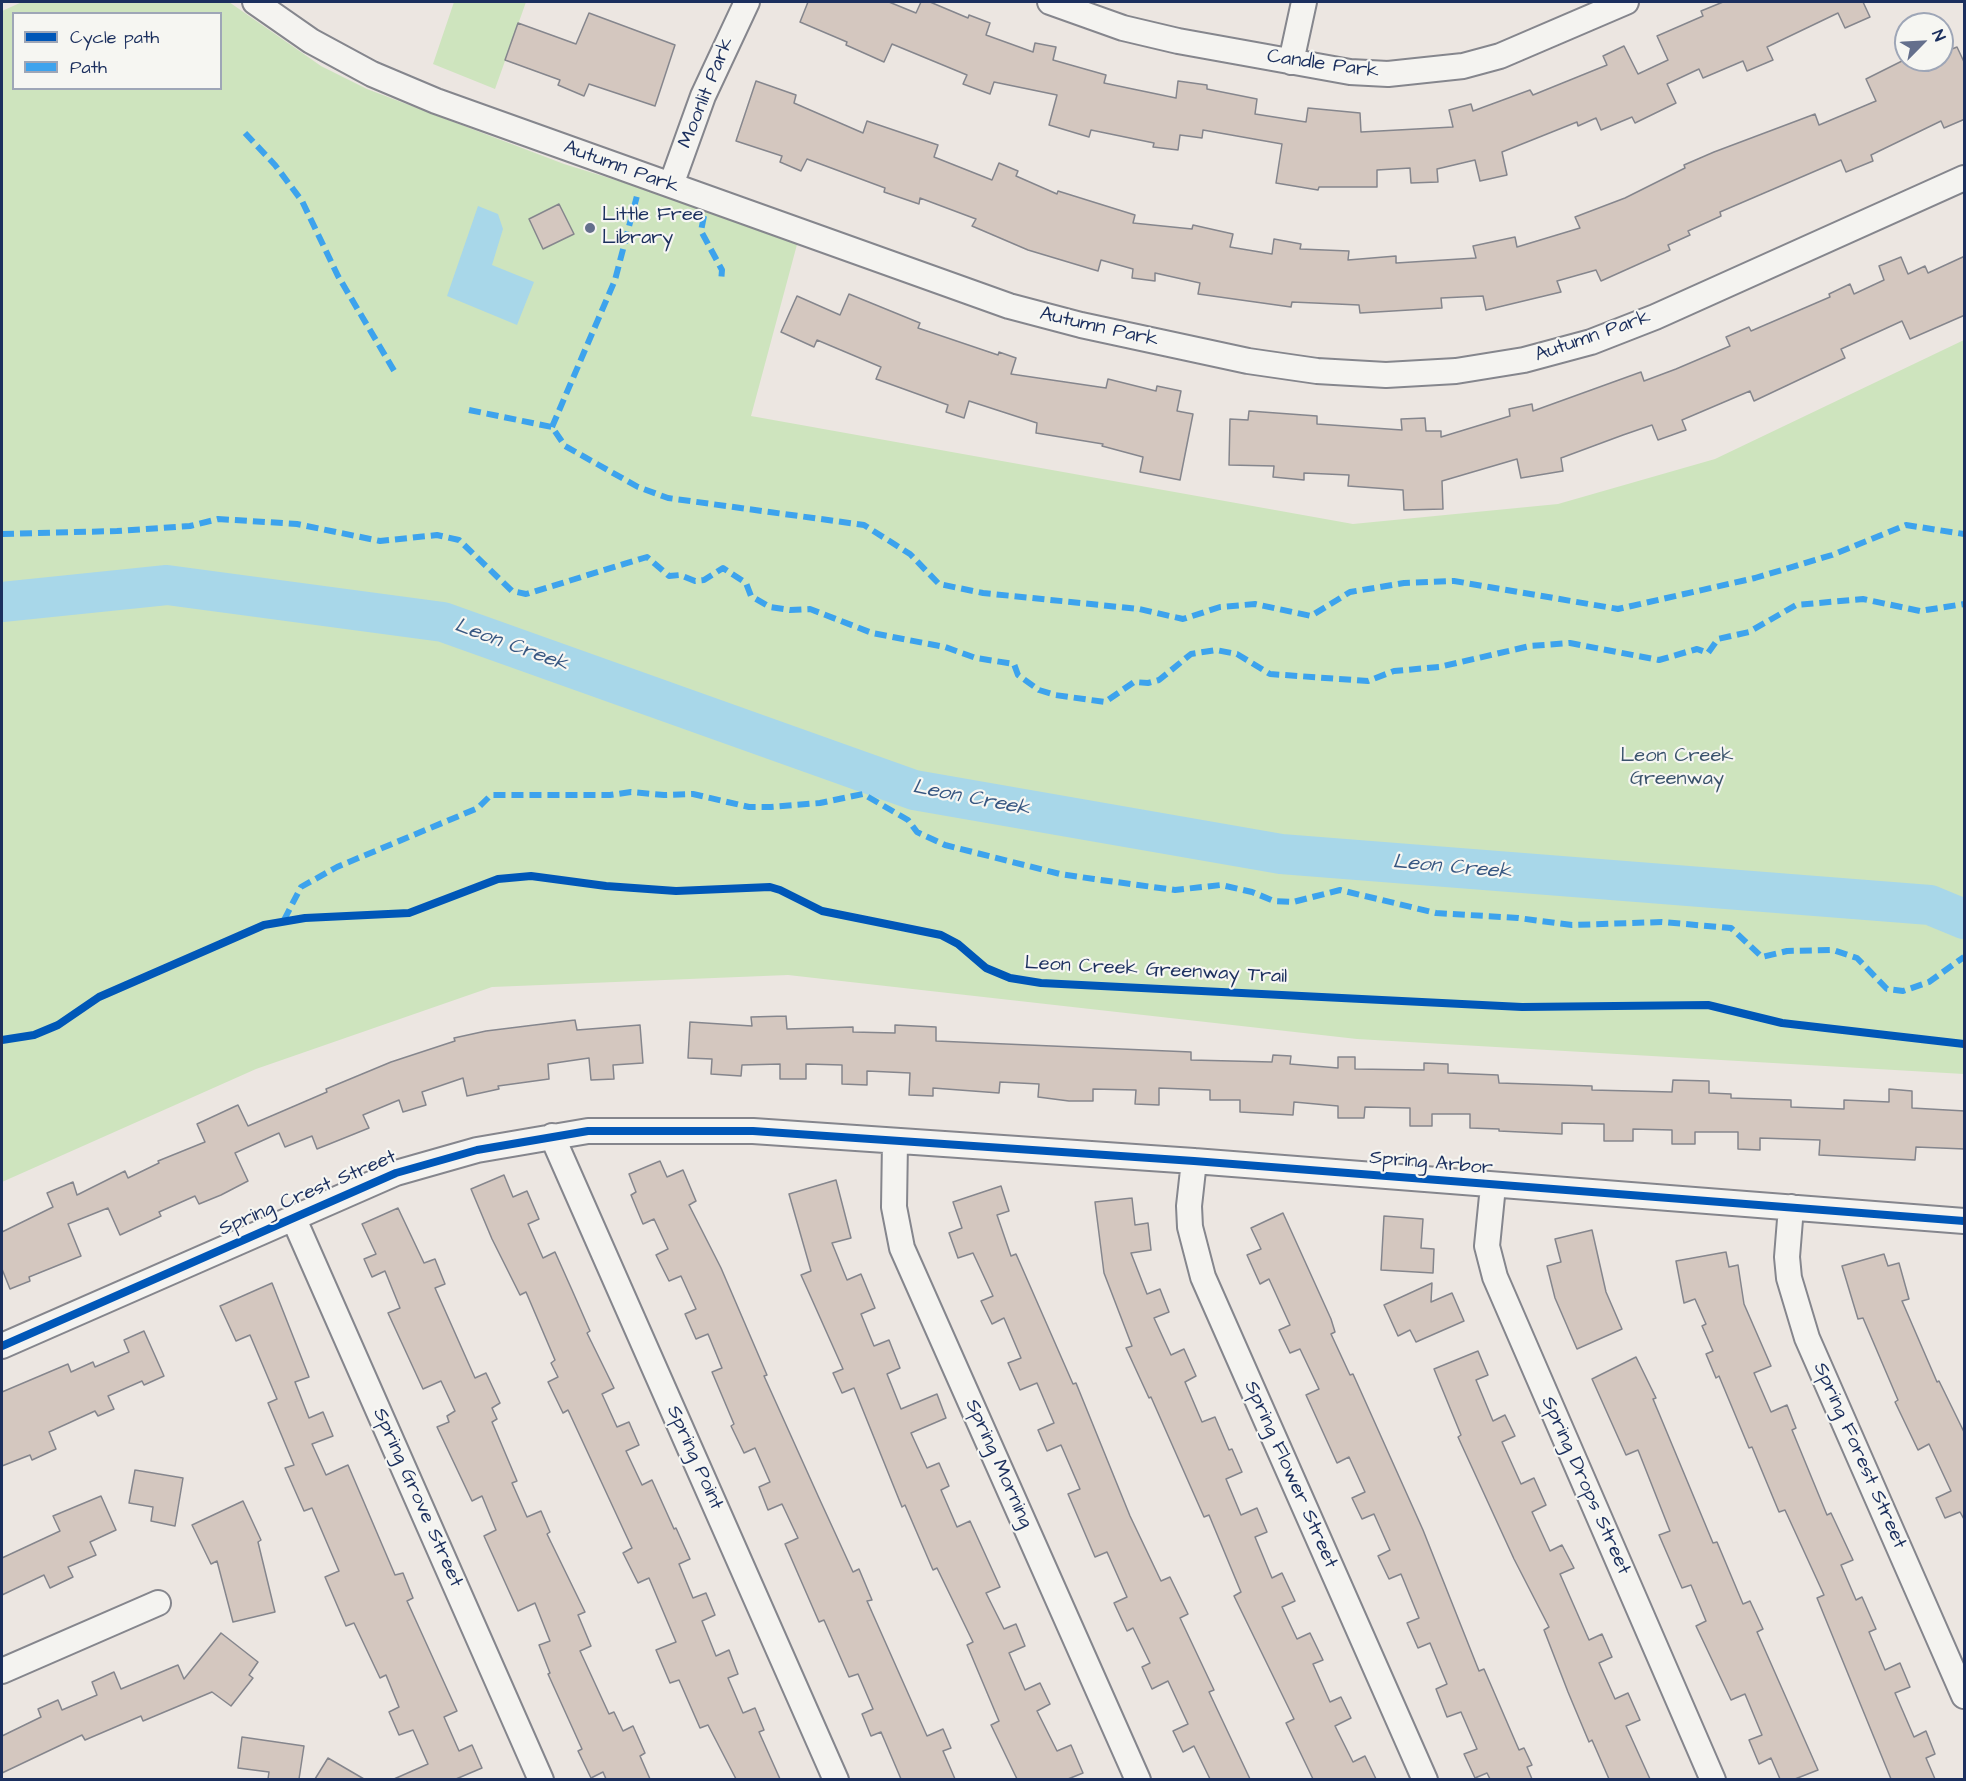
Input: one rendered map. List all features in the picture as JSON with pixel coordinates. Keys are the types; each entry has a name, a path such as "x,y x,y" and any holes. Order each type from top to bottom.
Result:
{"street":[{"name":"Autumn Park","path":"255,2 311,41 372,74 436,101 1009,306 1081,325 1248,361 1317,371 1386,375 1456,371 1524,360 1591,342 1655,317 1965,178"},
{"name":"Moonlit Park","path":"671,185 703,96 747,2"},
{"name":"Candle Park","path":"1050,2 1123,28 1291,62 1350,72 1388,74 1463,66 1500,56 1626,2"},
{"path":"1291,62 1304,2"},
{"name":"Spring Crest Street","path":"2,1346 396,1173 446,1157 588,1131 671,1129 753,1131 895,1141"},
{"name":"Spring Point","path":"552,1136 836,1779"},
{"name":"Spring Arbor","path":"895,1141 1194,1161 1492,1186 1965,1221"},
{"name":"Spring Morning","path":"895,1141 894,1207 902,1248 1138,1779"},
{"name":"Spring Flower Street","path":"1194,1161 1189,1206 1190,1227 1203,1277 1425,1779"},
{"name":"Spring Drops Street","path":"1492,1186 1487,1246 1494,1277 1713,1779"},
{"name":"Spring Forest Street","path":"1791,1207 1787,1257 1789,1278 1807,1338 1965,1696"},
{"name":"Spring Grove Street","path":"293,1217 541,1779"},
{"path":"2,1671 158,1603"}],"green space":[{"name":"Leon Creek Greenway","path":"22,2 229,2 321,66 367,89 564,164 799,237 751,416 1353,524 1558,504 1715,459 1964,340 1964,1074 1357,1039 788,975 492,987 256,1069 2,1182 2,11"},
{"path":"454,2 526,2 495,89 433,64"}],"water":[{"path":"478,206 498,214 503,229 492,265 534,282 517,325 447,296"}],"building":[{"path":"808,2 889,2 916,13 921,2 930,2 968,18 969,15 990,23 986,35 1033,52 1035,43 1056,47 1053,60 1106,75 1104,83 1176,98 1178,81 1207,85 1207,89 1257,99 1255,114 1306,122 1308,108 1360,113 1361,132 1453,127 1449,110 1471,104 1473,111 1530,90 1533,95 1607,65 1603,56 1624,46 1638,74 1668,60 1657,36 1703,16 1701,11 1723,2 1863,2 1870,17 1845,28 1838,13 1767,47 1773,60 1747,71 1743,61 1703,78 1699,69 1667,84 1676,103 1635,123 1632,117 1601,130 1596,118 1578,126 1577,122 1502,152 1507,175 1480,181 1475,160 1437,169 1438,182 1411,183 1410,168 1377,170 1377,187 1319,187 1318,190 1276,183 1282,144 1203,130 1202,138 1180,135 1178,150 1153,147 1154,143 1091,130 1089,137 1049,125 1057,95 994,82 990,94 963,84 967,75 892,44 884,62 846,45 847,42 800,22"},
{"path":"589,13 675,45 655,106 589,84 584,96 558,85 560,80 505,60 518,23 576,44"},
{"path":"1957,47 1965,64 1965,119 1944,128 1941,121 1871,155 1873,161 1846,172 1841,160 1720,212 1721,216 1688,231 1690,235 1668,245 1670,250 1601,281 1596,270 1557,281 1561,292 1486,310 1483,296 1441,298 1442,308 1360,313 1359,305 1292,302 1291,307 1198,294 1200,283 1155,273 1155,281 1132,278 1133,269 1101,260 1098,271 1028,250 972,226 976,219 920,198 919,204 884,192 885,188 807,159 801,171 780,162 782,156 736,141 756,81 796,95 794,103 863,133 867,121 938,145 934,157 992,180 999,163 1018,171 1016,176 1057,194 1058,191 1135,215 1133,223 1192,229 1193,225 1233,234 1230,247 1272,254 1274,239 1301,244 1300,249 1349,251 1348,260 1396,256 1396,263 1476,258 1473,246 1515,237 1517,247 1580,228 1575,217 1625,198 1685,168 1684,165 1714,152 1815,114 1819,125 1876,101 1866,79 1894,65 1894,72 1954,72 1954,48"},
{"path":"559,204 574,234 543,249 529,219"},
{"path":"1965,256 1965,315 1910,339 1902,321 1841,349 1845,358 1754,401 1750,391 1682,420 1686,430 1658,440 1652,425 1623,435 1561,458 1563,471 1521,478 1517,459 1442,481 1443,509 1404,510 1403,490 1348,486 1349,475 1304,473 1304,480 1273,477 1274,466 1229,465 1230,419 1248,420 1249,411 1317,416 1317,424 1402,430 1401,419 1425,418 1426,431 1441,431 1441,437 1510,416 1509,409 1532,404 1533,411 1641,372 1644,381 1676,369 1730,346 1726,337 1749,327 1751,331 1830,297 1829,294 1850,284 1854,294 1884,280 1879,266 1901,257 1908,274 1925,266 1928,273"},
{"path":"849,294 920,323 918,328 998,355 999,352 1016,358 1011,374 1106,388 1108,379 1156,391 1157,386 1181,391 1177,411 1193,414 1180,480 1140,472 1143,457 1102,446 1103,444 1036,433 1037,423 969,401 964,418 946,412 948,405 876,379 881,367 817,340 814,347 781,332 797,296 840,315"},
{"path":"786,1016 787,1029 853,1027 853,1032 895,1033 895,1025 936,1027 936,1041 1191,1052 1191,1060 1272,1062 1273,1055 1291,1056 1290,1064 1338,1068 1338,1057 1355,1057 1355,1069 1424,1070 1424,1063 1448,1064 1448,1073 1498,1075 1499,1083 1592,1086 1592,1090 1672,1092 1673,1080 1709,1081 1709,1093 1731,1094 1731,1098 1791,1100 1791,1107 1844,1109 1844,1100 1889,1102 1889,1089 1912,1091 1912,1108 1965,1111 1965,1149 1916,1147 1915,1160 1819,1155 1820,1140 1760,1138 1760,1150 1738,1149 1738,1132 1695,1132 1695,1144 1672,1144 1672,1130 1633,1129 1633,1141 1604,1141 1604,1124 1562,1123 1562,1134 1499,1131 1499,1129 1470,1128 1470,1114 1432,1114 1432,1126 1410,1126 1410,1108 1365,1107 1364,1118 1338,1118 1338,1106 1294,1102 1293,1115 1240,1112 1240,1100 1210,1100 1210,1090 1159,1088 1159,1105 1135,1104 1136,1090 1093,1089 1093,1101 1069,1101 1038,1097 1039,1084 1000,1082 999,1093 933,1088 933,1096 909,1095 910,1073 867,1071 867,1085 842,1084 842,1065 806,1064 806,1079 780,1079 780,1064 742,1065 741,1076 711,1074 712,1059 688,1058 690,1022 752,1026 751,1017"},
{"path":"575,1020 577,1030 640,1025 643,1063 613,1065 614,1079 591,1080 589,1058 548,1064 549,1079 498,1086 499,1089 467,1096 463,1078 422,1092 426,1105 403,1112 399,1100 363,1115 369,1128 317,1149 312,1136 285,1147 279,1133 235,1153 248,1181 221,1195 199,1204 195,1196 159,1212 161,1216 120,1235 108,1208 68,1224 81,1256 29,1277 30,1281 10,1289 2,1269 2,1232 53,1207 47,1193 73,1182 77,1195 125,1171 128,1178 159,1163 158,1161 205,1142 197,1124 238,1105 248,1126 327,1092 326,1089 391,1062 455,1041 454,1038 486,1031"},
{"path":"660,1161 667,1177 683,1170 696,1201 689,1205 721,1268 767,1375 764,1376 853,1572 859,1569 872,1600 867,1601 927,1736 943,1729 951,1748 943,1751 955,1779 901,1779 881,1732 871,1736 862,1714 873,1709 858,1674 849,1677 824,1620 819,1622 785,1544 798,1538 782,1504 768,1510 759,1487 770,1482 755,1448 744,1453 731,1426 734,1424 712,1372 722,1368 708,1334 696,1339 685,1314 696,1309 681,1276 669,1281 656,1255 668,1249 654,1219 643,1224 631,1195 636,1192 629,1174"},
{"path":"504,1175 513,1197 527,1191 539,1219 528,1224 543,1258 555,1252 590,1331 587,1333 614,1388 602,1394 617,1427 629,1422 639,1445 626,1451 642,1485 652,1480 674,1529 676,1528 690,1559 679,1564 693,1598 706,1593 715,1615 702,1621 716,1656 729,1650 738,1674 728,1678 743,1713 755,1708 764,1730 759,1732 780,1779 736,1779 708,1725 700,1728 679,1680 670,1683 656,1650 676,1642 649,1578 638,1583 623,1553 632,1548 568,1410 563,1413 548,1382 558,1377 551,1363 555,1360 526,1292 520,1295 492,1239 471,1189"},
{"path":"836,1180 851,1238 832,1243 847,1280 861,1274 875,1308 861,1314 874,1346 889,1340 900,1368 887,1374 901,1409 937,1394 946,1418 911,1433 927,1468 939,1463 949,1486 941,1490 957,1527 970,1521 1000,1587 986,1593 1004,1629 1016,1624 1025,1646 1009,1653 1025,1690 1040,1683 1050,1704 1037,1711 1057,1751 1071,1745 1083,1773 1068,1779 1017,1779 991,1725 999,1721 967,1645 973,1642 937,1568 933,1570 905,1505 902,1507 854,1388 842,1393 833,1373 843,1369 801,1275 811,1271 789,1194"},
{"path":"1001,1186 1009,1211 997,1215 1011,1256 1016,1254 1073,1384 1076,1383 1130,1516 1161,1581 1170,1577 1188,1614 1180,1618 1214,1690 1209,1692 1250,1779 1210,1779 1194,1746 1183,1752 1173,1731 1188,1724 1168,1681 1152,1689 1142,1667 1150,1663 1133,1628 1127,1631 1114,1603 1127,1597 1107,1552 1095,1557 1068,1494 1080,1489 1061,1445 1047,1451 1038,1430 1054,1423 1037,1383 1020,1390 1008,1363 1021,1358 1004,1318 992,1324 981,1301 993,1296 973,1253 958,1258 949,1233 962,1228 953,1202"},
{"path":"1132,1198 1135,1225 1148,1223 1151,1250 1131,1253 1147,1294 1160,1289 1169,1312 1154,1318 1171,1355 1184,1349 1196,1376 1185,1382 1202,1422 1215,1417 1229,1450 1232,1449 1242,1472 1226,1479 1241,1515 1257,1508 1267,1532 1255,1537 1272,1578 1282,1573 1295,1601 1282,1607 1297,1639 1310,1633 1323,1660 1313,1664 1330,1702 1341,1697 1351,1718 1335,1726 1353,1762 1365,1756 1376,1779 1313,1779 1286,1723 1294,1719 1234,1596 1241,1592 1209,1515 1204,1517 1151,1397 1149,1398 1126,1348 1132,1346 1104,1273 1095,1202"},
{"path":"398,1208 424,1263 435,1259 445,1284 435,1288 475,1378 486,1373 500,1403 492,1408 497,1419 492,1422 517,1481 512,1483 527,1517 541,1511 550,1532 547,1534 585,1612 578,1615 591,1646 580,1651 609,1714 614,1712 623,1731 633,1726 645,1753 640,1756 650,1779 606,1779 603,1772 591,1778 578,1751 582,1749 548,1674 550,1673 539,1645 550,1641 535,1603 518,1611 484,1536 496,1530 482,1496 472,1501 437,1427 449,1422 447,1416 455,1411 441,1381 423,1389 388,1313 400,1308 385,1271 372,1277 364,1259 376,1254 362,1224"},
{"path":"1283,1213 1331,1319 1335,1332 1331,1334 1350,1375 1353,1374 1423,1530 1479,1671 1484,1669 1519,1750 1524,1748 1532,1765 1527,1767 1532,1779 1490,1779 1487,1773 1475,1778 1464,1754 1477,1749 1461,1712 1447,1717 1436,1689 1447,1684 1430,1643 1418,1648 1407,1623 1419,1618 1401,1574 1389,1579 1378,1556 1390,1550 1374,1514 1362,1519 1352,1498 1365,1492 1349,1457 1337,1463 1306,1395 1319,1389 1300,1349 1290,1353 1279,1330 1290,1325 1269,1279 1260,1284 1247,1255 1261,1249 1251,1228"},
{"path":"1384,1216 1423,1219 1421,1248 1434,1249 1433,1273 1381,1270"},
{"path":"1592,1230 1606,1292 1622,1329 1577,1349 1555,1298 1547,1266 1561,1262 1555,1239"},
{"path":"1726,1252 1729,1267 1738,1265 1744,1304 1771,1366 1754,1373 1771,1412 1787,1405 1796,1428 1792,1430 1827,1515 1831,1513 1853,1560 1841,1565 1856,1600 1862,1597 1876,1629 1869,1632 1885,1670 1900,1663 1910,1687 1895,1693 1914,1737 1926,1731 1935,1754 1926,1758 1935,1779 1891,1779 1817,1598 1824,1595 1785,1510 1779,1512 1719,1376 1716,1378 1706,1354 1713,1351 1702,1326 1706,1324 1695,1299 1684,1303 1676,1261"},
{"path":"1884,1254 1888,1266 1899,1263 1909,1299 1902,1301 1937,1382 1939,1381 1965,1434 1965,1521 1960,1512 1945,1518 1936,1498 1951,1491 1929,1444 1918,1450 1895,1402 1898,1400 1863,1318 1858,1319 1842,1266"},
{"path":"272,1283 309,1377 295,1382 309,1418 323,1412 333,1436 312,1444 326,1475 348,1465 395,1575 403,1573 413,1598 407,1601 457,1711 444,1717 459,1751 472,1745 482,1768 456,1779 394,1779 428,1764 413,1730 399,1735 389,1712 399,1707 386,1675 380,1678 354,1623 346,1626 325,1577 339,1571 312,1508 304,1511 285,1468 294,1465 268,1403 277,1399 250,1335 236,1341 220,1306"},
{"path":"1432,1283 1431,1302 1452,1293 1464,1321 1416,1342 1410,1330 1398,1336 1384,1305"},
{"path":"144,1331 164,1376 144,1385 142,1381 108,1396 114,1409 98,1416 95,1411 49,1432 56,1449 32,1460 30,1455 2,1466 2,1392 68,1364 71,1372 93,1362 95,1367 129,1352 124,1340"},
{"path":"1478,1351 1488,1375 1476,1380 1493,1421 1505,1415 1515,1436 1502,1442 1521,1484 1534,1478 1546,1505 1532,1512 1550,1551 1562,1545 1574,1568 1560,1574 1589,1640 1602,1634 1612,1657 1599,1663 1615,1699 1628,1693 1640,1720 1626,1726 1650,1779 1609,1779 1592,1740 1589,1742 1568,1692 1544,1630 1549,1627 1514,1559 1458,1437 1461,1435 1434,1369"},
{"path":"1636,1357 1656,1398 1653,1399 1713,1543 1717,1542 1743,1604 1750,1601 1763,1629 1757,1632 1818,1770 1795,1779 1780,1779 1771,1758 1759,1764 1749,1740 1762,1735 1745,1694 1731,1700 1696,1626 1706,1621 1691,1585 1682,1588 1659,1535 1670,1531 1638,1450 1626,1455 1592,1379"},
{"path":"135,1470 183,1478 175,1526 151,1521 153,1507 129,1503"},
{"path":"101,1496 116,1530 90,1542 96,1555 68,1567 73,1577 50,1588 44,1575 2,1595 2,1558 60,1531 53,1516"},
{"path":"243,1501 261,1540 258,1542 275,1612 233,1622 217,1561 211,1564 192,1525"},
{"path":"221,1633 258,1662 249,1675 253,1678 231,1706 212,1692 143,1721 141,1716 85,1740 82,1735 2,1773 2,1736 41,1717 38,1709 58,1700 62,1710 97,1695 92,1682 114,1672 121,1689 178,1665 184,1679"},
{"path":"242,1737 304,1746 299,1779 268,1779 269,1772 238,1768"},
{"path":"328,1758 364,1779 315,1779"}],"waterway":[{"name":"Leon Creek","path":"2,602 167,585 443,622 914,790 1281,854 1930,905 1964,919"}],"marked path":[{"path":"245,133 275,165 302,201 338,276 396,374"},
{"path":"552,427 615,280 638,192"},
{"path":"704,216 701,231 722,270 721,282"},
{"path":"469,410 552,427 565,446 638,487 668,498 864,525 910,554 939,584 983,593 1139,609 1183,619 1220,607 1255,604 1311,616 1350,592 1404,583 1454,581 1618,609 1755,578 1832,555 1906,525 1964,534"},
{"path":"2,534 117,531 190,526 218,519 297,524 380,541 437,535 459,540 512,591 526,594 647,557 669,576 680,575 695,581 704,580 723,568 746,583 751,596 770,607 790,610 810,609 872,633 945,647 976,658 1014,664 1018,675 1039,690 1055,695 1105,702 1134,682 1148,683 1159,680 1191,654 1216,650 1237,654 1270,674 1368,681 1394,671 1439,667 1530,646 1570,643 1659,660 1697,649 1708,653 1718,639 1749,632 1796,605 1863,599 1920,611 1964,604"},
{"path":"284,920 301,887 337,867 478,808 491,795 610,795 631,792 664,795 693,794 749,807 771,807 820,803 863,794 908,820 917,832 945,845 1060,874 1175,890 1221,885 1252,892 1274,901 1293,902 1340,890 1436,913 1518,918 1572,925 1662,922 1731,928 1762,957 1787,951 1833,950 1857,958 1887,989 1903,991 1929,982 1964,957"}],"cycle path":[{"name":"Leon Creek Greenway Trail","path":"2,1040 34,1035 58,1025 99,997 264,925 305,918 409,913 498,879 531,876 606,886 676,891 770,887 822,911 941,935 958,944 986,968 1010,978 1041,983 1522,1007 1708,1005 1782,1023 1964,1044"},
{"path":"2,1346 396,1173 477,1150 588,1131 753,1131 1194,1161 1964,1221"}],"place":[{"name":"Little Free Library","path":"590,228"}]}
